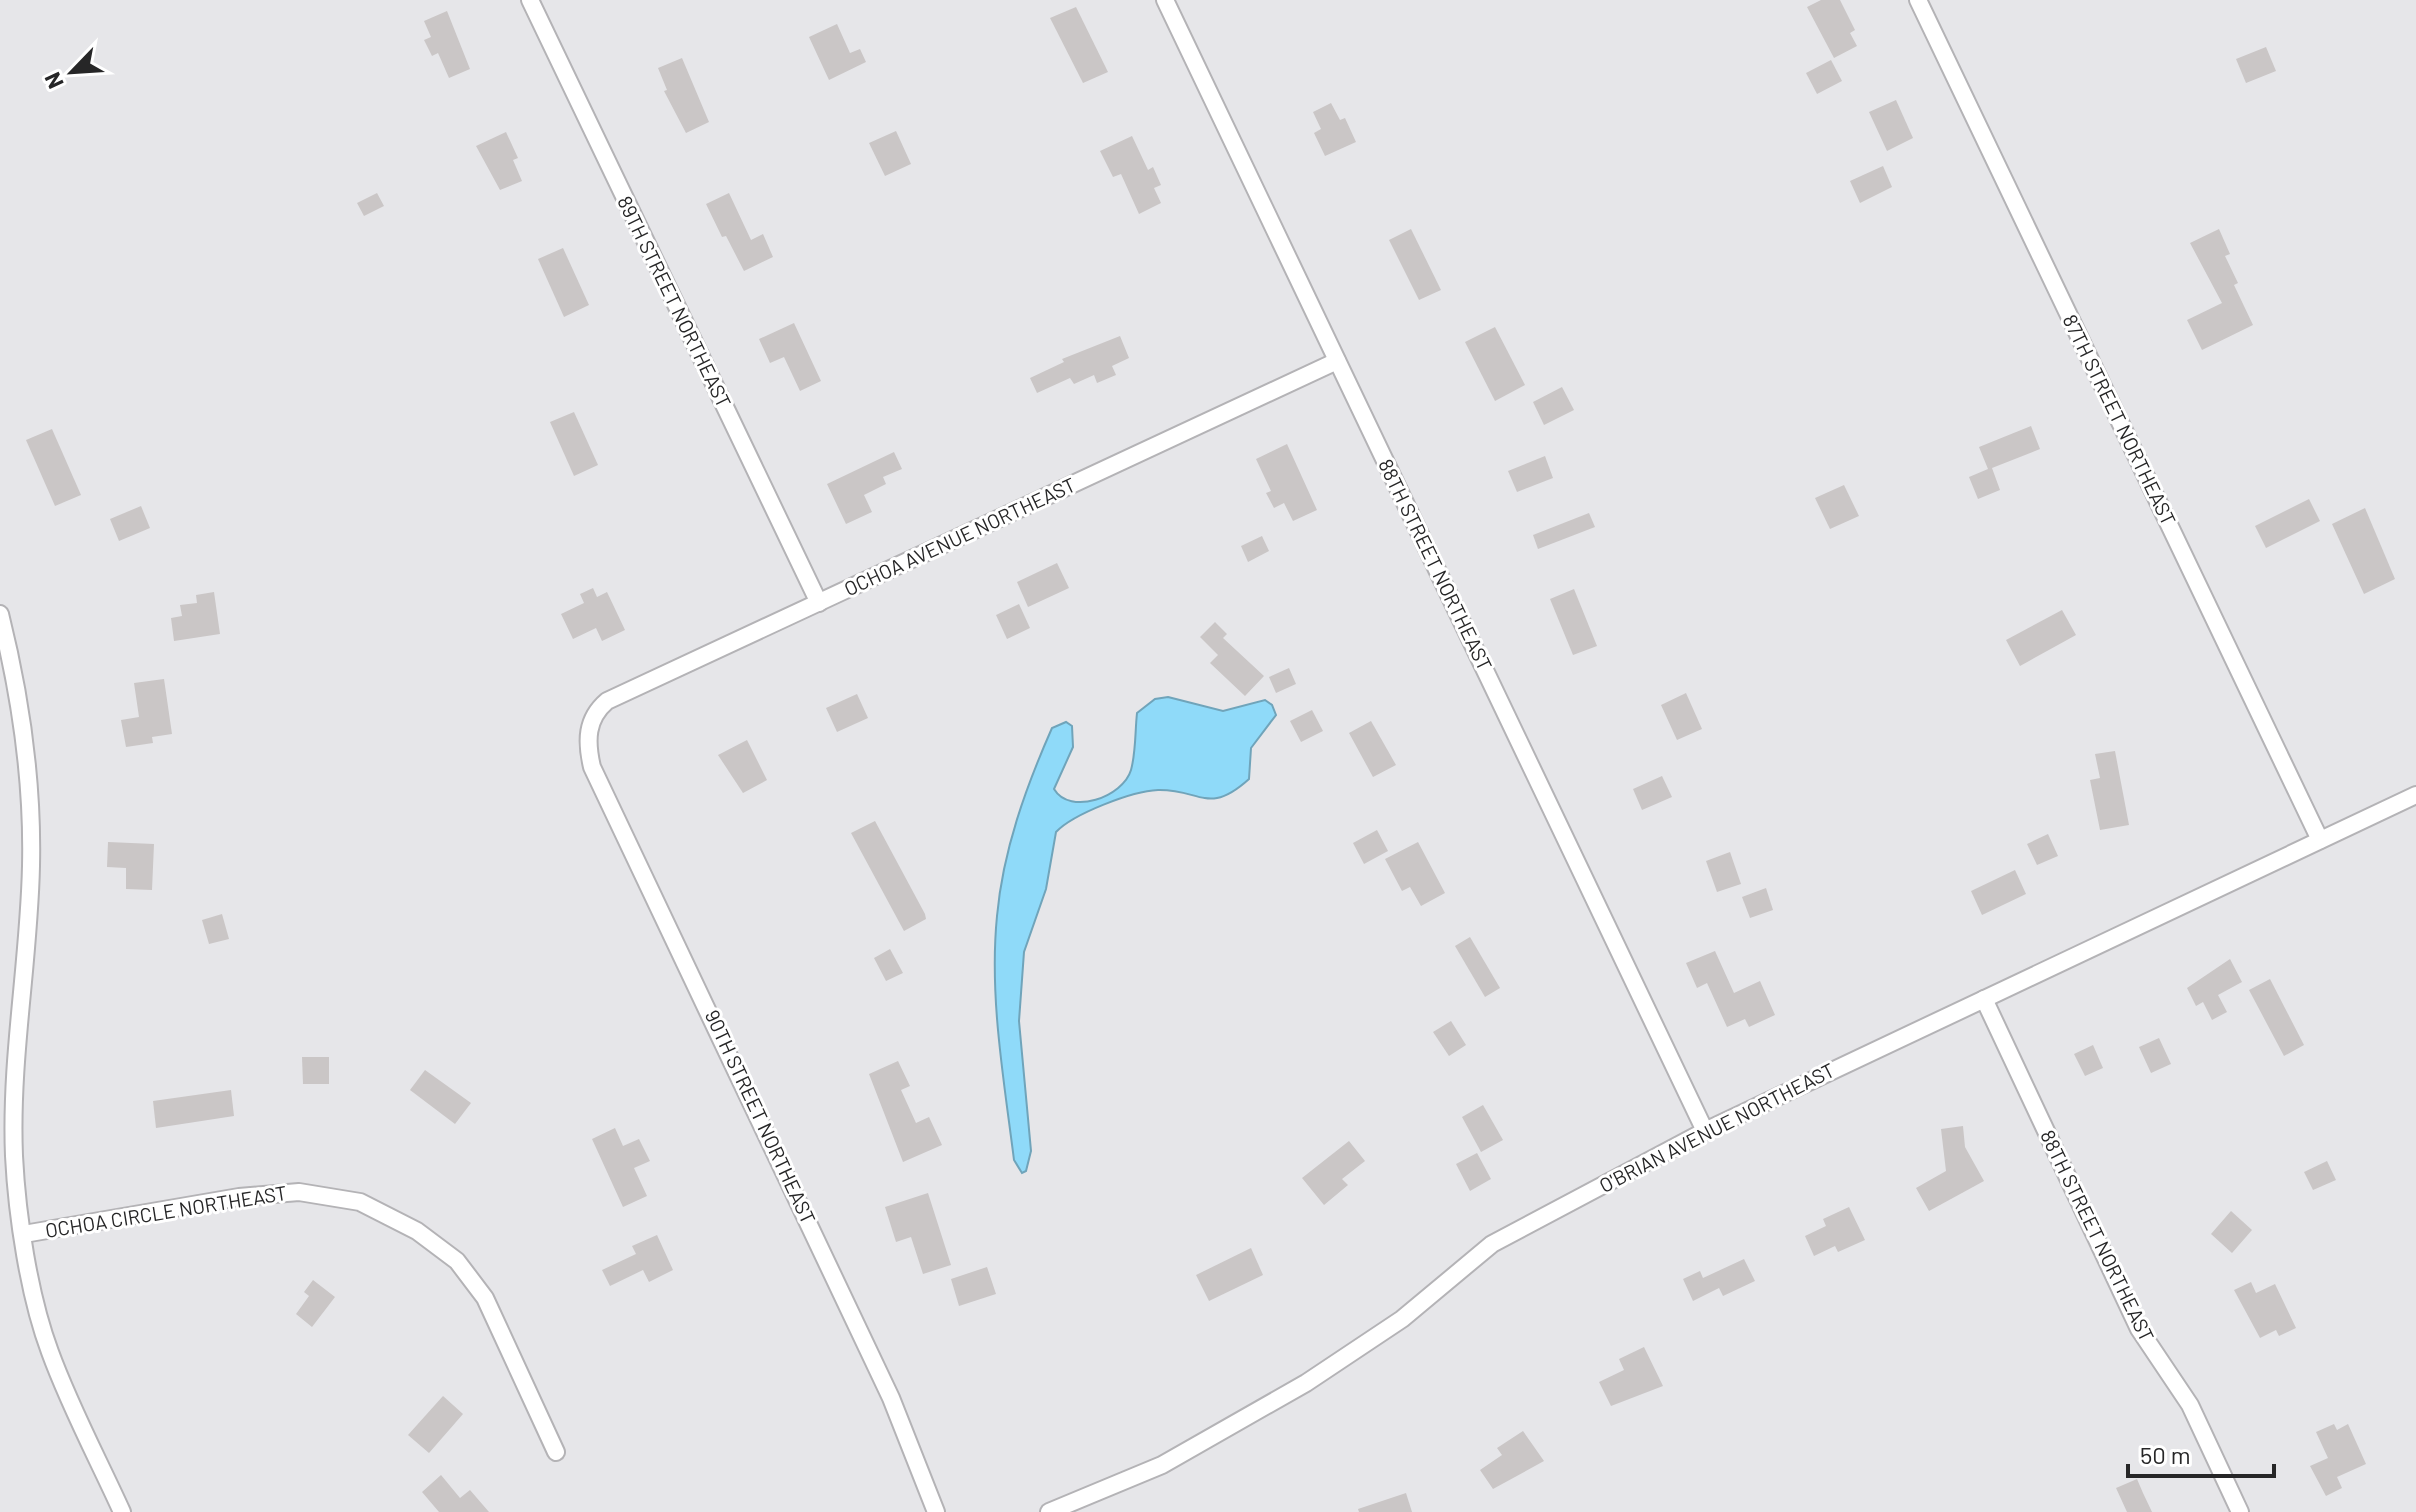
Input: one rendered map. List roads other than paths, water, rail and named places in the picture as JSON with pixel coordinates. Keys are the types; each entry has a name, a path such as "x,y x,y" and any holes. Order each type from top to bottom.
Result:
{"street":[{"name":"89TH STREET NORTHEAST","path":"530,0 819,603"},
{"name":"88TH STREET NORTHEAST","path":"1165,0 1705,1131"},
{"name":"87TH STREET NORTHEAST","path":"1918,0 2320,840"},
{"name":"OCHOA AVENUE NORTHEAST","path":"591,723 596,711 607,701 1337,361"},
{"path":"0,614 18,689 29,760 30,884 13,1082 14,1159 24,1234 34,1295 49,1349 122,1512"},
{"name":"90TH STREET NORTHEAST","path":"591,723 588,749 592,767 886,1385 936,1512"},
{"name":"O'BRIAN AVENUE NORTHEAST","path":"1049,1512 1162,1465 1306,1383 1402,1319 1492,1244 1705,1131 2416,795"},
{"name":"88TH STREET NORTHEAST","path":"1984,999 2139,1329 2190,1405 2240,1512"},
{"name":"OCHOA CIRCLE NORTHEAST","path":"24,1234 239,1197 299,1192 360,1202 417,1231 457,1261 485,1298 556,1452"}],"water":[{"path":"1168,697 1223,711 1265,700 1272,705 1276,715 1251,748 1249,779 1224,796 1204,798 1158,790 1133,794 1089,811 1056,832 1046,889 1024,952 1019,1021 1031,1151 1026,1171 1022,1173 1014,1160 995,977 1000,891 1017,819 1052,728 1066,722 1072,726 1073,747 1054,789 1072,801 1096,800 1118,788 1131,770 1137,713 1155,699"}]}
